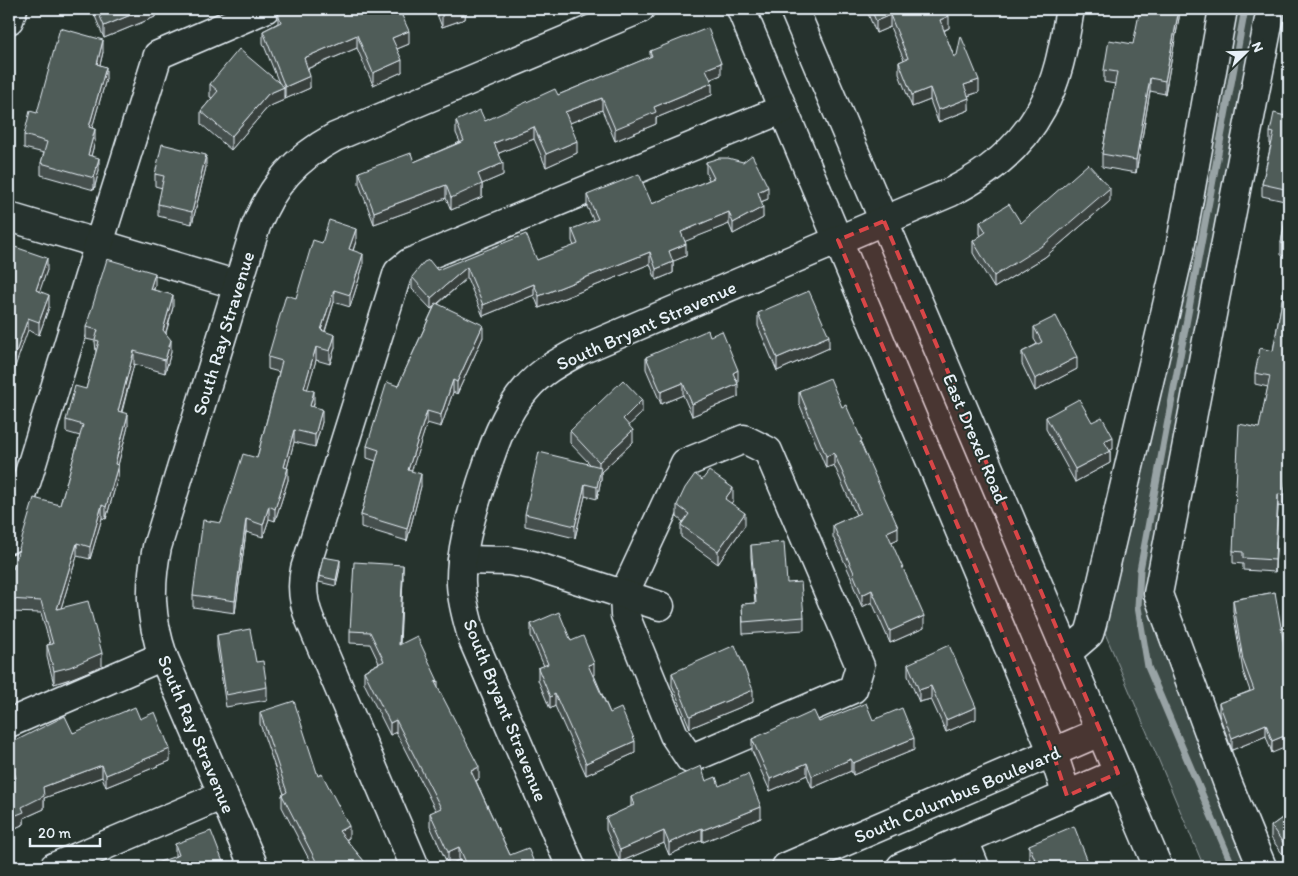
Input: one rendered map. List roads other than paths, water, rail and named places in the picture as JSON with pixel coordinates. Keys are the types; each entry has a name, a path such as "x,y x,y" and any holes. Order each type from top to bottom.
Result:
{"street":[{"path":"9,20 13,9"},
{"path":"9,539 98,244 158,55 265,9"},
{"name":"South Ray Stravenue","path":"254,867 163,656 155,627 151,585 157,547 256,226 263,209 284,175 299,160 335,137 640,9"},
{"path":"740,9 1053,752 1067,796"},
{"name":"East Drexel Road","path":"794,9 1158,867"},
{"name":"South Bryant Stravenue","path":"571,867 473,640 463,603 461,584 462,560 469,522 501,427 512,408 525,389 541,374 560,361 972,182 993,167 1026,133 1043,107 1055,78 1070,9"},
{"path":"1067,653 1089,634 1179,254 1223,9"},
{"path":"1262,867 1228,784 1158,594 1271,9"},
{"path":"415,867 310,620 305,607 303,593 305,569 398,272 409,263 783,109"},
{"path":"9,217 238,286"},
{"path":"744,439 768,451 860,666 853,689 690,759 674,735 625,615 624,594 685,463 744,439"},
{"path":"462,560 509,561 532,565 660,606"},
{"path":"9,723 163,656"},
{"name":"South Columbus Boulevard","path":"786,867 1100,732"},
{"path":"901,867 1118,773"},
{"path":"54,867 223,795"},
{"path":"964,840 975,867"}],"waterway":[{"path":"1233,867 1148,667 1138,607 1140,570 1245,9"}]}
